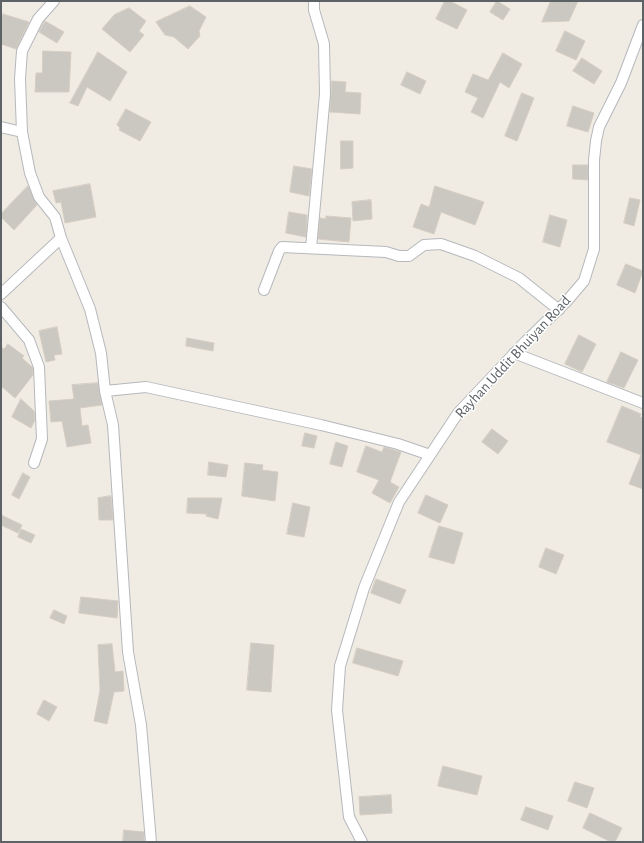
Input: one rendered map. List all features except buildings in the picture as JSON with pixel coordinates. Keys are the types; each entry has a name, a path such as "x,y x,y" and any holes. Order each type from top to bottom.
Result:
{"street":[{"path":"54,1 38,20 22,52 20,79 22,132 30,173 34,185 39,197 55,217 61,238 90,309 101,353 112,425 128,652 141,725 151,822 151,842"},
{"path":"311,248 325,94 324,44 314,10 314,1"},
{"name":"Rayhan Uddit Bhuiyan Road","path":"362,842 349,817 337,710 340,666 364,588 399,502 458,414 514,353 559,310 584,281 594,249 594,160 596,141 600,127 621,83 643,25"},
{"path":"1,127 22,132"},
{"path":"1,294 61,238"},
{"path":"264,290 279,251 282,247 386,252 399,256 409,256 424,245 441,244 475,256 519,278 559,310"},
{"path":"1,307 30,340 39,367 42,439 34,463"},
{"path":"514,353 643,403"},
{"path":"107,391 146,388 284,417 398,444 430,455"}]}
